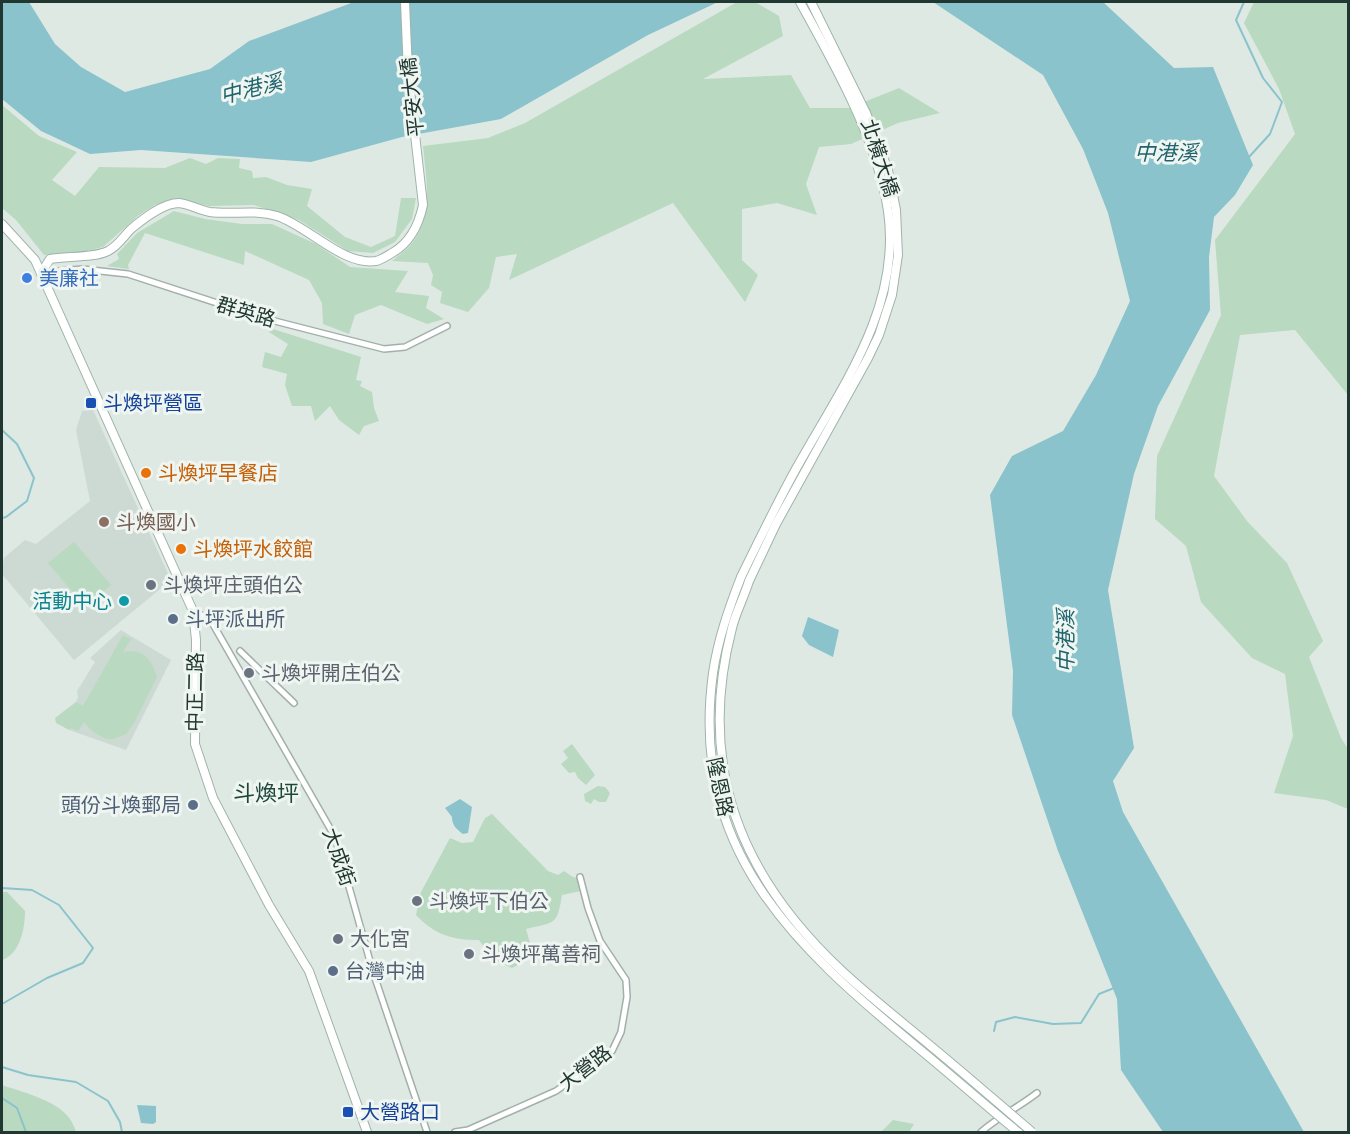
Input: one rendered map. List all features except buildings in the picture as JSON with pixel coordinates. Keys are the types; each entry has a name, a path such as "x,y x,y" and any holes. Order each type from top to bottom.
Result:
{"main road":[{"name":"平安大橋","path":"41,273 50,259 106,252 118,245 130,230 146,218 178,203 207,212 239,215 256,211 278,216 297,224 347,256 375,261 398,250 420,222 423,205 408,73 405,2"},
{"name":"北橫大橋","path":"800,2 823,44 872,147 881,174 889,212 890,258 884,293 865,357"},
{"name":"北橫大橋","path":"811,2 861,103 878,143 888,170 896,210 898,255 892,295 879,335 865,357"},
{"name":"中正二路","path":"2,224 35,260 194,611 196,753 213,798 269,905 309,971 367,1132"},
{"name":"隆恩路","path":"865,357 797,466 741,577 723,625 713,673 710,738 714,778 737,848 754,881 802,944 875,1013 1018,1132"},
{"name":"隆恩路","path":"865,357 776,524 749,581 732,627 723,674 719,736 723,776 733,811 762,876 809,937 841,970 1032,1132"}],"street":[{"name":"群英路","path":"41,273 82,269 128,274 263,318 384,349 405,347 447,326"},
{"name":"大成街","path":"194,611 210,619 336,837 374,972 427,1132"},
{"path":"240,651 294,703"},
{"name":"大營路","path":"455,1132 468,1130 556,1091 612,1051 621,1032 627,986 621,972 600,941 580,876"},
{"path":"981,1132 995,1120 1037,1093"}],"shaded area":[{"name":"斗煥國小","path":"93,410 171,580 74,660 2,574 2,568 4,558 25,540 36,544 90,501 76,430 82,411"},
{"path":"121,630 171,660 126,750 69,730 82,706 76,702 77,691 95,662 90,658"}],"green space":[{"path":"737,2 755,2 779,16 783,36 703,79 791,75 810,108 849,108 899,88 940,113 898,123 851,144 819,147 806,184 817,215 777,203 742,209 742,260 758,275 745,302 673,203 509,280 517,254 496,257 489,288 468,312 440,303 442,292 431,285 433,275 428,263 392,261 413,242 424,219 427,183 423,146 488,138 525,123"},
{"path":"1254,2 1348,2 1348,395 1295,330 1240,335 1214,476 1247,521 1287,563 1323,641 1309,657 1341,738 1348,749 1348,809 1326,800 1274,793 1293,736 1285,674 1252,658 1201,602 1186,546 1155,519 1157,456 1221,315 1215,240 1295,134 1279,89 1244,23"},
{"path":"2,105 39,136 77,152 52,180 75,196 99,167 165,168 190,158 206,164 218,158 240,159 239,168 252,171 253,178 266,177 287,185 312,189 307,206 345,237 371,247 395,236 401,198 416,198 412,219 395,242 373,253 348,251 299,220 254,205 209,206 177,198 155,205 139,215 103,247 83,252 44,255 16,220 2,208"},
{"path":"174,211 205,219 242,224 272,224 316,244 350,267 408,271 395,292 429,296 426,308 444,319 427,324 381,305 355,315 349,334 323,324 322,303 309,280 245,251 244,265 145,233 128,265 129,269 107,266 119,259 117,254 137,233"},
{"path":"270,328 361,357 356,380 362,381 360,386 372,392 374,408 379,421 364,426 359,435 339,420 330,406 315,421 311,406 292,406 285,385 287,374 262,367 265,352 281,357 288,344 269,332"},
{"path":"74,542 111,585 85,607 48,563"},
{"path":"123,635 131,639 123,652 141,653 149,660 157,677 126,734 114,739 106,739 92,731 84,722 78,731 70,728 69,730 56,723 55,718 76,702 83,706"},
{"path":"572,744 595,775 586,785 575,772 569,773 561,764 568,758 563,751"},
{"path":"598,786 605,787 610,793 606,802 594,799 591,804 585,801 584,794"},
{"path":"492,814 548,871 558,875 564,871 578,878 581,891 562,895 556,918 553,921 526,929 534,957 512,968 493,960 479,940 444,935 416,915 421,892 450,838 462,843 473,842 485,818"},
{"path":"2,892 7,892 25,911 20,940 13,952 2,960"},
{"path":"2,1085 56,1106 72,1122 76,1132 2,1132"},
{"path":"893,1120 914,1124 909,1132 881,1132"}],"water":[{"name":"中港溪","path":"2,2 29,2 55,44 81,67 125,92 210,69 249,41 354,2 718,2 648,35 501,119 402,137 311,162 141,150 90,154 41,131 2,99"},
{"name":"中港溪","path":"933,2 1103,2 1174,68 1213,67 1253,165 1235,195 1214,217 1209,257 1210,310 1158,406 1134,474 1108,590 1134,748 1113,781 1123,812 1304,1132 1163,1132 1121,1070 1117,999 1058,851 1012,715 1013,671 990,495 1012,456 1063,431 1096,375 1130,301 1108,213 1083,149 1043,75"},
{"path":"808,617 839,630 833,657 809,645 802,636"},
{"path":"460,799 472,807 468,833 463,834 455,827 452,817 445,808"},
{"path":"137,1105 156,1106 156,1122 141,1123"}],"waterway":[{"path":"1244,2 1236,20 1263,78 1282,102 1270,134 1249,157"},
{"path":"2,430 17,444 34,478 27,501 2,518"},
{"path":"2,888 32,890 59,905 93,948 83,963 47,978 2,1004"},
{"path":"994,1031 996,1022 1015,1017 1053,1024 1081,1023 1099,994 1114,988"},
{"path":"2,1067 28,1075 76,1082 108,1101 120,1122 122,1132"},
{"path":"2,1098 17,1108 26,1132"}],"place":[{"name":"美廉社","path":"27,278"},
{"name":"斗煥坪營區","path":"91,403"},
{"name":"斗煥坪早餐店","path":"146,473"},
{"name":"斗煥國小","path":"104,522"},
{"name":"斗煥坪水餃館","path":"181,549"},
{"name":"斗煥坪庄頭伯公","path":"151,585"},
{"name":"活動中心","path":"124,601"},
{"name":"斗坪派出所","path":"173,619"},
{"name":"斗煥坪開庄伯公","path":"249,673"},
{"name":"頭份斗煥郵局","path":"193,805"},
{"name":"斗煥坪下伯公","path":"417,901"},
{"name":"大化宮","path":"338,939"},
{"name":"斗煥坪萬善祠","path":"469,954"},
{"name":"台灣中油","path":"333,971"},
{"name":"大營路口","path":"348,1112"}],"district":[{"name":"斗煥坪","path":"266,793"}]}
